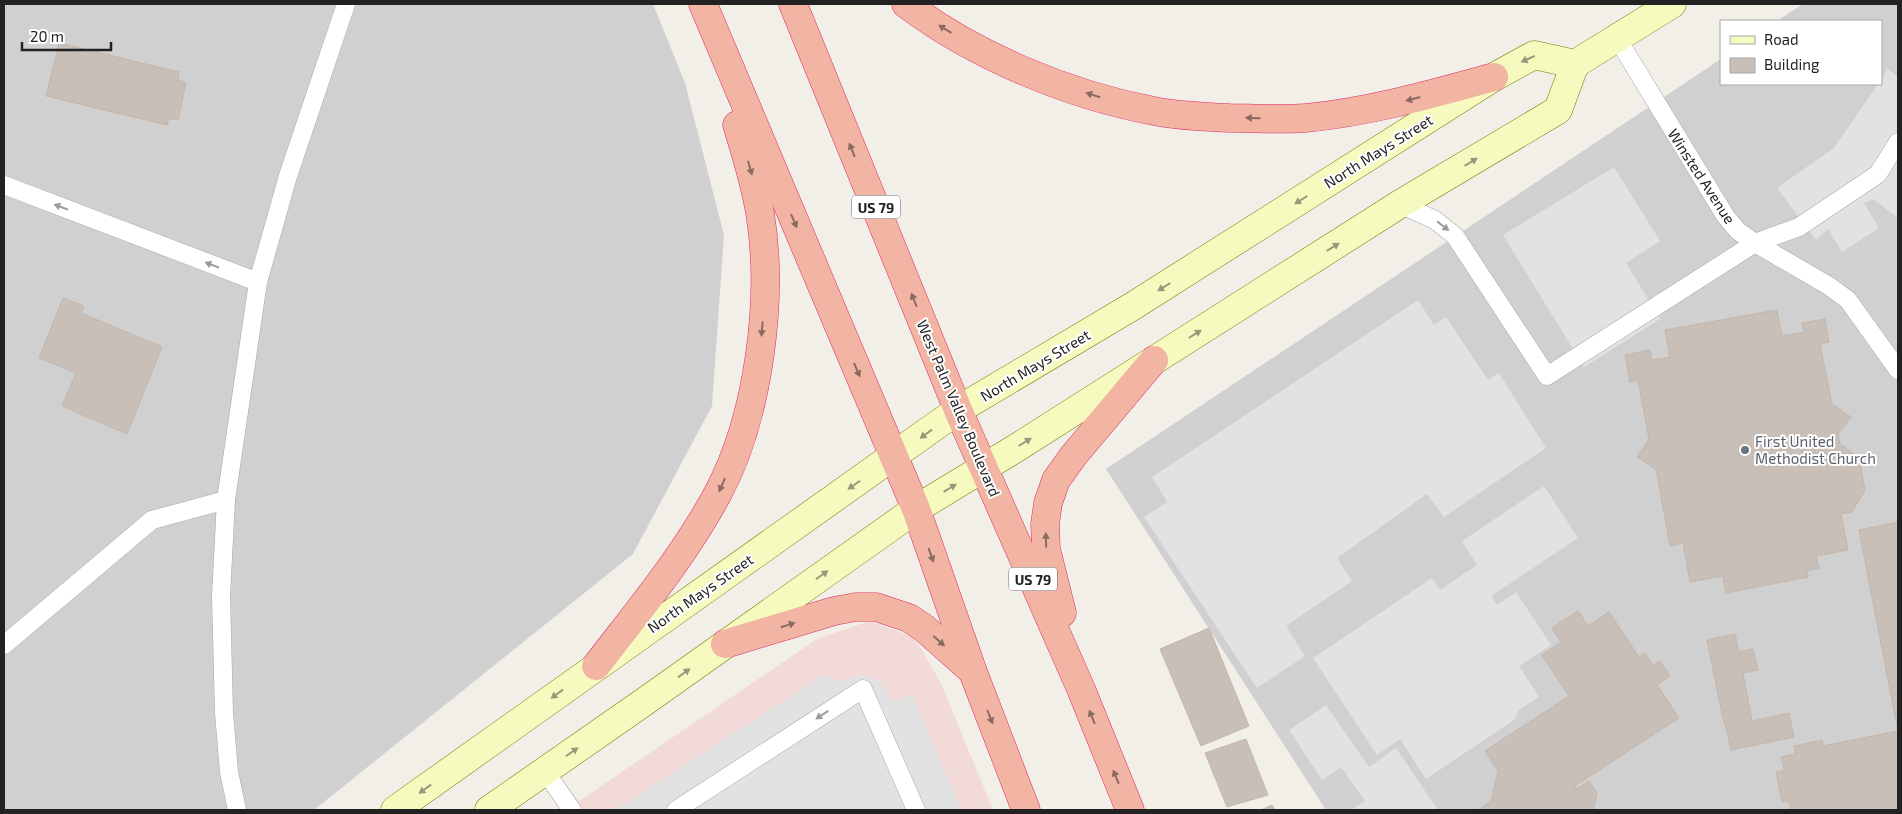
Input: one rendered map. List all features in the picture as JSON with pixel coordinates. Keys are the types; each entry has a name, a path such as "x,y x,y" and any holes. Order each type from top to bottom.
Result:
{"highway":[{"path":"702,4 916,509 973,672 1026,810"},
{"path":"596,666 681,555 719,492 745,424 759,360 764,294 760,214 752,174 702,4"},
{"name":"West Palm Valley Boulevard","path":"793,4 958,410 1082,689 1130,810"},
{"path":"906,4 922,16 1008,64 1105,100 1156,112 1220,117 1305,118 1354,112 1398,103 1494,77"},
{"path":"1082,689 1046,549 1045,524 1048,503 1056,480 1074,455 1154,360"},
{"path":"725,644 834,611 856,607 876,607 909,618 924,628 973,672"}],"main road":[{"path":"489,810 916,509 984,468 1400,204 1558,110 1575,64 1672,4"},
{"name":"North Mays Street","path":"395,810 958,410 1133,306 1494,77 1534,55 1575,64"}],"lane":[{"path":"237,810 229,772 224,713 221,596 226,500 258,282 288,176 346,4"},
{"name":"Winsted Avenue","path":"1617,38 1726,218 1738,231 1755,243 1829,286 1848,300 1898,370"},
{"path":"1400,204 1435,220 1455,236 1497,297 1547,376 1755,243 1799,227 1878,174 1898,142"},
{"path":"5,187 258,282"},
{"path":"4,645 152,520 226,500"},
{"path":"676,810 863,689 916,810"},
{"path":"546,771 572,810"}],"shaded area":[{"path":"4,4 653,4 685,83 724,235 712,406 633,554 314,810 4,810"},
{"path":"1803,4 1898,4 1898,810 1326,810 1106,469 1720,60 1720,85 1882,85 1882,20 1779,20"},
{"path":"1888,69 1898,77 1898,218 1873,199 1864,203 1879,228 1842,252 1828,229 1816,240 1777,188 1834,148 1877,85 1882,85 1882,78"},
{"path":"1614,167 1660,241 1626,263 1660,319 1584,367 1503,235"},
{"path":"1418,300 1434,325 1446,317 1488,380 1499,373 1546,448 1444,517 1427,494 1337,558 1352,581 1286,626 1305,656 1257,688 1144,517 1167,502 1152,477"},
{"path":"1544,486 1578,538 1491,596 1497,605 1516,592 1551,645 1519,666 1539,697 1519,710 1514,720 1426,779 1400,739 1377,755 1313,658 1432,578 1440,590 1477,565 1462,541"},
{"path":"869,621 914,637 941,683 993,810 566,810 817,639"},
{"path":"859,674 882,683 893,703 912,694 961,810 615,810 824,675 844,682"},
{"path":"1326,705 1369,767 1396,748 1438,810 1351,810 1365,801 1341,767 1322,780 1289,730"}],"building":[{"path":"59,43 179,72 178,80 186,83 178,120 169,118 167,125 46,96"},
{"path":"63,298 84,306 81,313 162,347 127,434 62,406 76,373 39,358"},
{"name":"First United Methodist Church","path":"1777,310 1782,336 1804,332 1802,323 1825,319 1829,342 1820,344 1832,404 1851,417 1838,434 1840,444 1859,457 1865,490 1852,512 1841,514 1848,550 1816,556 1819,568 1807,571 1808,577 1726,593 1723,576 1690,582 1683,543 1670,546 1656,469 1637,457 1649,439 1638,380 1630,382 1625,355 1650,350 1652,360 1670,357 1665,330"},
{"path":"1898,522 1898,731 1859,530"},
{"path":"1578,611 1588,626 1609,612 1639,657 1645,653 1653,666 1660,661 1670,676 1657,685 1679,718 1576,785 1575,790 1589,781 1597,793 1593,810 1478,810 1491,801 1498,771 1485,751 1569,696 1542,655 1561,642 1552,628"},
{"path":"1209,628 1249,726 1201,746 1160,649"},
{"path":"1735,634 1739,652 1753,649 1758,670 1743,673 1752,721 1789,713 1794,737 1731,750 1707,640"},
{"path":"1898,731 1898,810 1791,810 1789,801 1782,802 1776,772 1784,770 1781,757 1795,754 1794,746 1822,740 1823,746"},
{"path":"1246,739 1268,795 1227,807 1205,753"},
{"path":"1272,805 1275,810 1261,810"}],"place":[{"name":"First United Methodist Church","path":"1745,450"}]}
